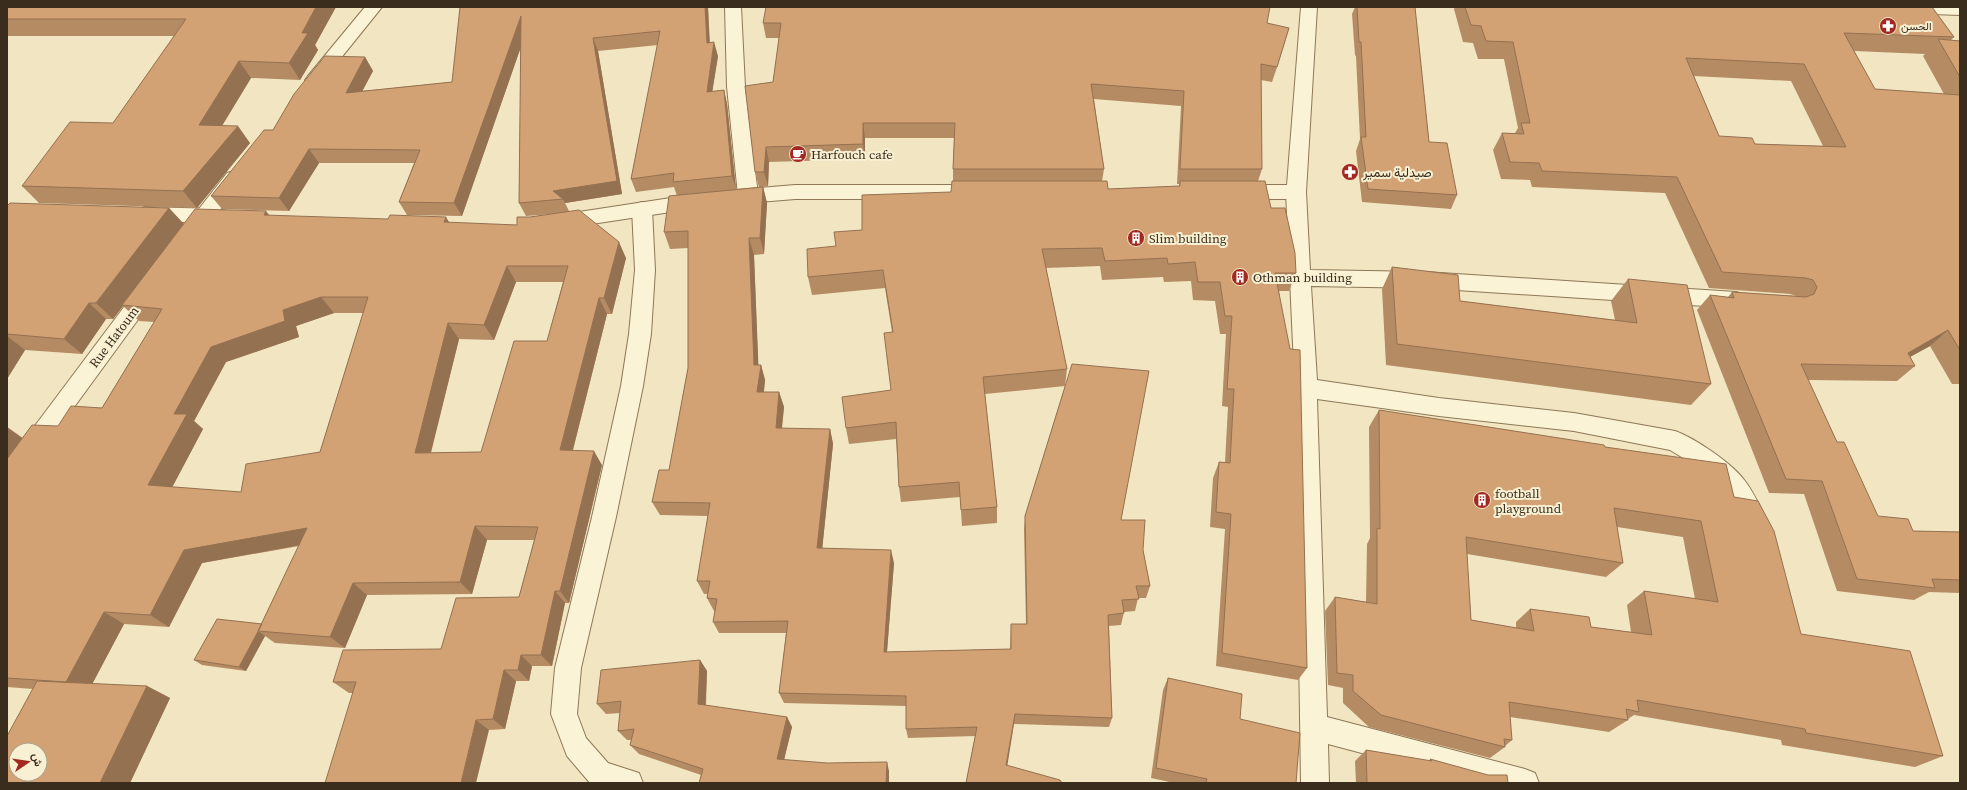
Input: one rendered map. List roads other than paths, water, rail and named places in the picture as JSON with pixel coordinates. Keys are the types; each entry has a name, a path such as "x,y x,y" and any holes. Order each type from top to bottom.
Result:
{"street":[{"path":"304,93 374,7"},
{"path":"733,7 736,87 748,195"},
{"path":"1309,7 1296,192 1306,388 1315,783"},
{"path":"1895,8 1957,14"},
{"path":"180,247 244,166"},
{"path":"538,224 748,195 795,192 994,192"},
{"path":"1216,192 1296,192"},
{"path":"629,783 600,774 576,747 564,714 568,668 604,517 632,386 640,334 645,270 642,209"},
{"path":"125,213 236,217"},
{"name":"Rue Hatoum","path":"7,481 162,272"},
{"path":"1300,278 1425,280 1751,301"},
{"path":"1306,388 1439,407 1574,422 1675,441 1706,460 1737,488 1768,545"},
{"path":"1314,727 1525,783"}],"place":[{"name":"الحسن","path":"1888,26"},
{"name":"Harfouch cafe","path":"798,154"},
{"name":"صيدلية سمير","path":"1350,172"},
{"name":"Slim building","path":"1136,238"},
{"name":"Othman building","path":"1240,277"},
{"name":"football playground","path":"1482,500"}]}
